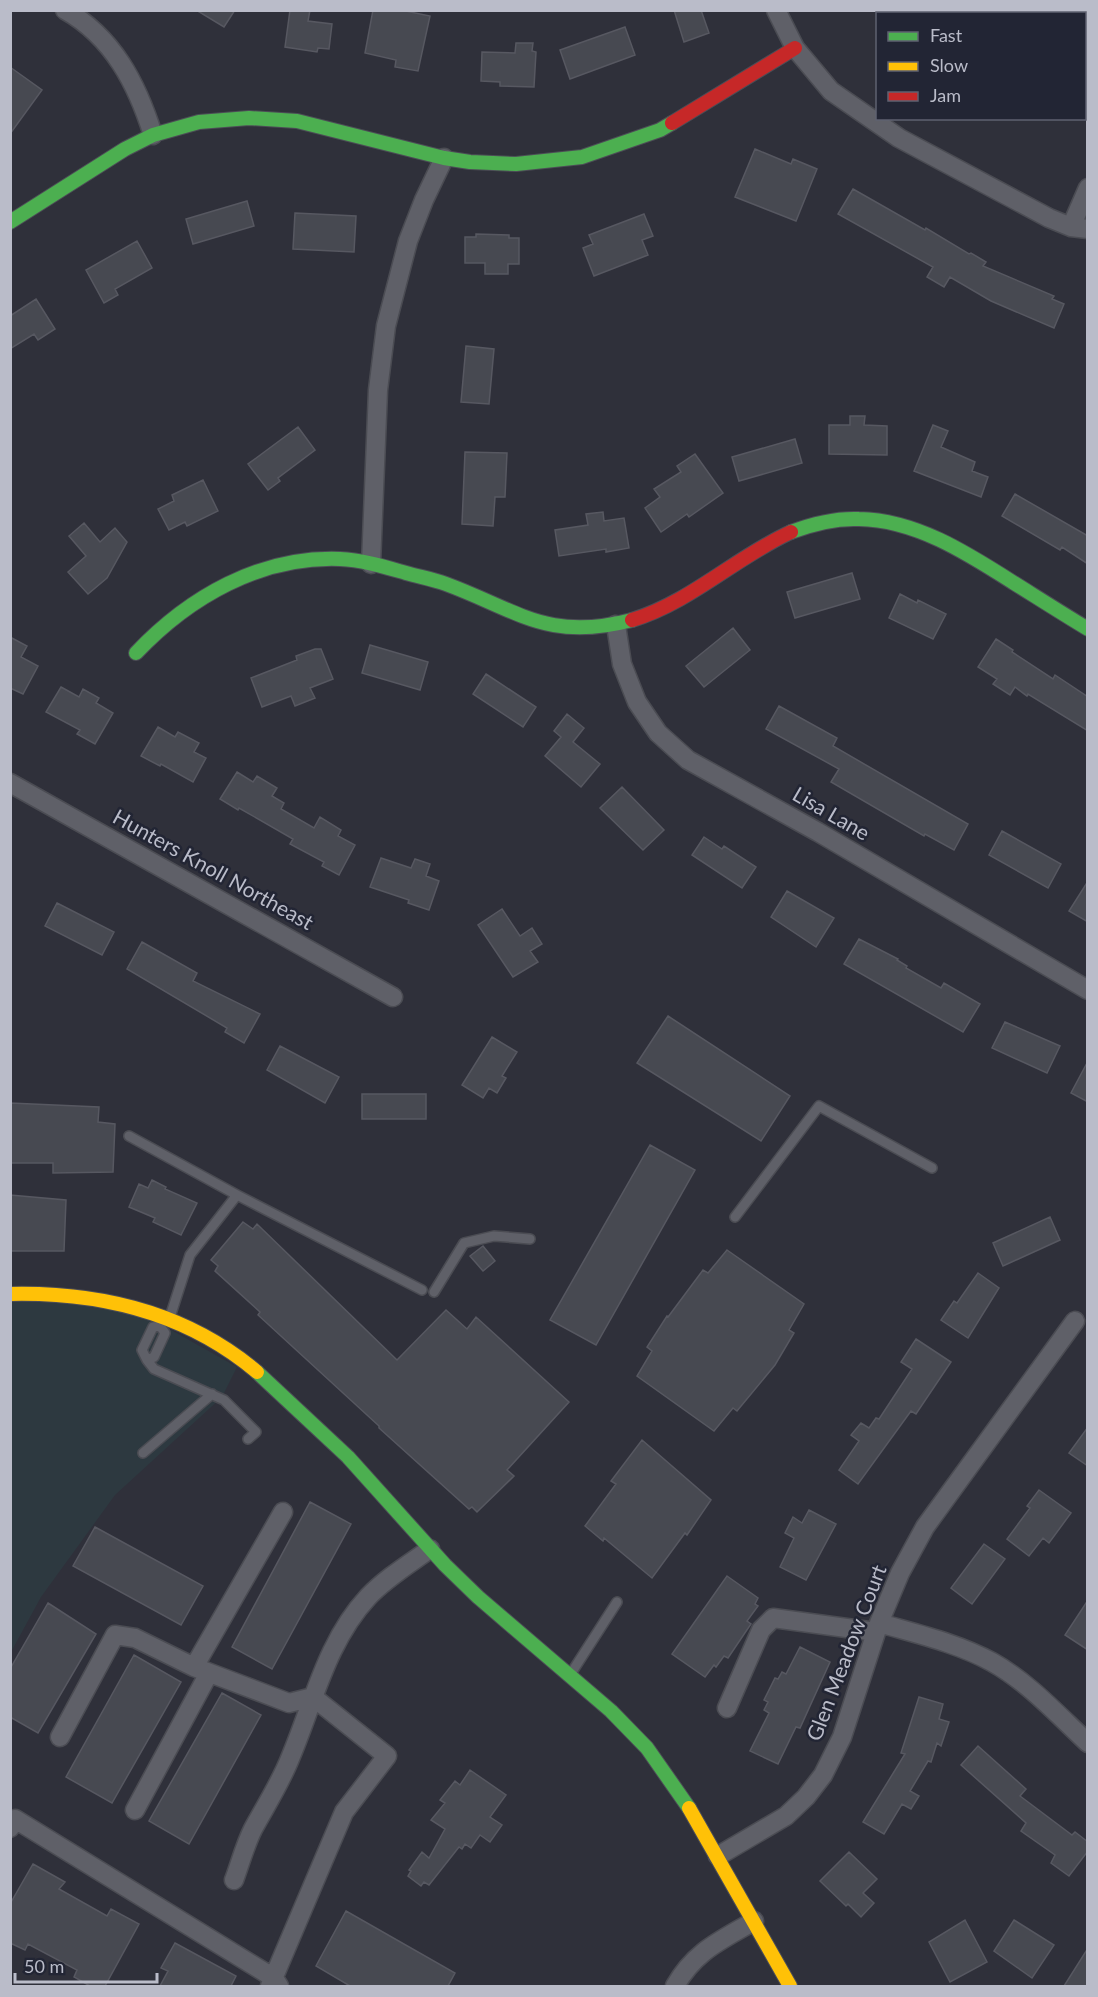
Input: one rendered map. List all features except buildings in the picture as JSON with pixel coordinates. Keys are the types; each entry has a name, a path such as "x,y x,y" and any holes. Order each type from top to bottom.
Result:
{"street":[{"path":"65,10 96,33 115,53 130,76 143,104 153,135"},
{"path":"776,10 795,48 831,91 899,138 1049,218 1079,228 1088,188"},
{"path":"10,222 125,149 153,135 199,122 249,117 297,121 444,158 470,162 516,164 582,157 660,130 795,48"},
{"path":"371,564 378,390 386,326 408,241 444,158"},
{"path":"136,652 186,607 242,577 277,566 340,559 371,564 444,583 483,599 515,617 535,622 574,628 616,625 644,618 670,606 767,544 801,528 829,521 857,519 886,521 913,527 953,545 1088,629"},
{"name":"Lisa Lane","path":"616,625 622,664 637,702 658,733 688,760 818,832 1088,990"},
{"name":"Hunters Knoll Northeast","path":"10,783 393,997"},
{"path":"10,1294 58,1294 100,1299 135,1307 165,1323 203,1335 234,1354 263,1377 366,1476 430,1549 478,1599 570,1675 631,1731 658,1762 686,1801 790,1986"},
{"name":"Glen Meadow Court","path":"718,1856 786,1816 806,1797 823,1775 842,1737 877,1628 900,1574 925,1527 1075,1321"},
{"path":"135,1810 202,1670 283,1512"},
{"path":"234,1880 252,1831 291,1757 332,1651 348,1621 377,1589 430,1549"},
{"path":"727,1708 761,1630 773,1618 877,1628 951,1644 993,1663 1029,1688 1088,1743"},
{"path":"60,1737 115,1635 135,1638 202,1670 289,1703 314,1697"},
{"path":"12,1821 274,1984 344,1812 387,1756 314,1697"},
{"path":"675,1986 682,1972 701,1952 754,1921"}],"lane":[{"path":"735,1217 819,1107 932,1168"},
{"path":"129,1136 237,1195 422,1290"},
{"path":"237,1195 190,1255 165,1323 153,1327 142,1350 154,1369 224,1400 256,1432 248,1439"},
{"path":"434,1292 464,1243 494,1236 530,1239"},
{"path":"143,1453 212,1394"},
{"path":"570,1675 617,1602"}],"shaded area":[{"path":"11,1294 107,1294 237,1367 222,1397 115,1495 41,1597 11,1652"}],"traffic: fast":[{"path":"10,222 125,149 153,135 199,122 249,118 297,121 444,158 470,162 516,164 582,157 660,130 672,123"},
{"path":"791,532 807,526 842,519 880,521 901,525 959,550 1088,629"},
{"path":"136,653 179,614 228,584 254,573 310,560 357,561 431,579 515,613 555,625 603,626 632,620"},
{"path":"257,1372 348,1457 445,1565 478,1597 611,1711 647,1748 689,1808"}],"traffic: slow":[{"path":"10,1294 77,1297 141,1310 202,1335 257,1372"},
{"path":"689,1808 790,1986"}],"traffic: jam":[{"path":"672,123 795,48"},
{"path":"632,620 654,612 694,591 751,554 791,532"}]}
